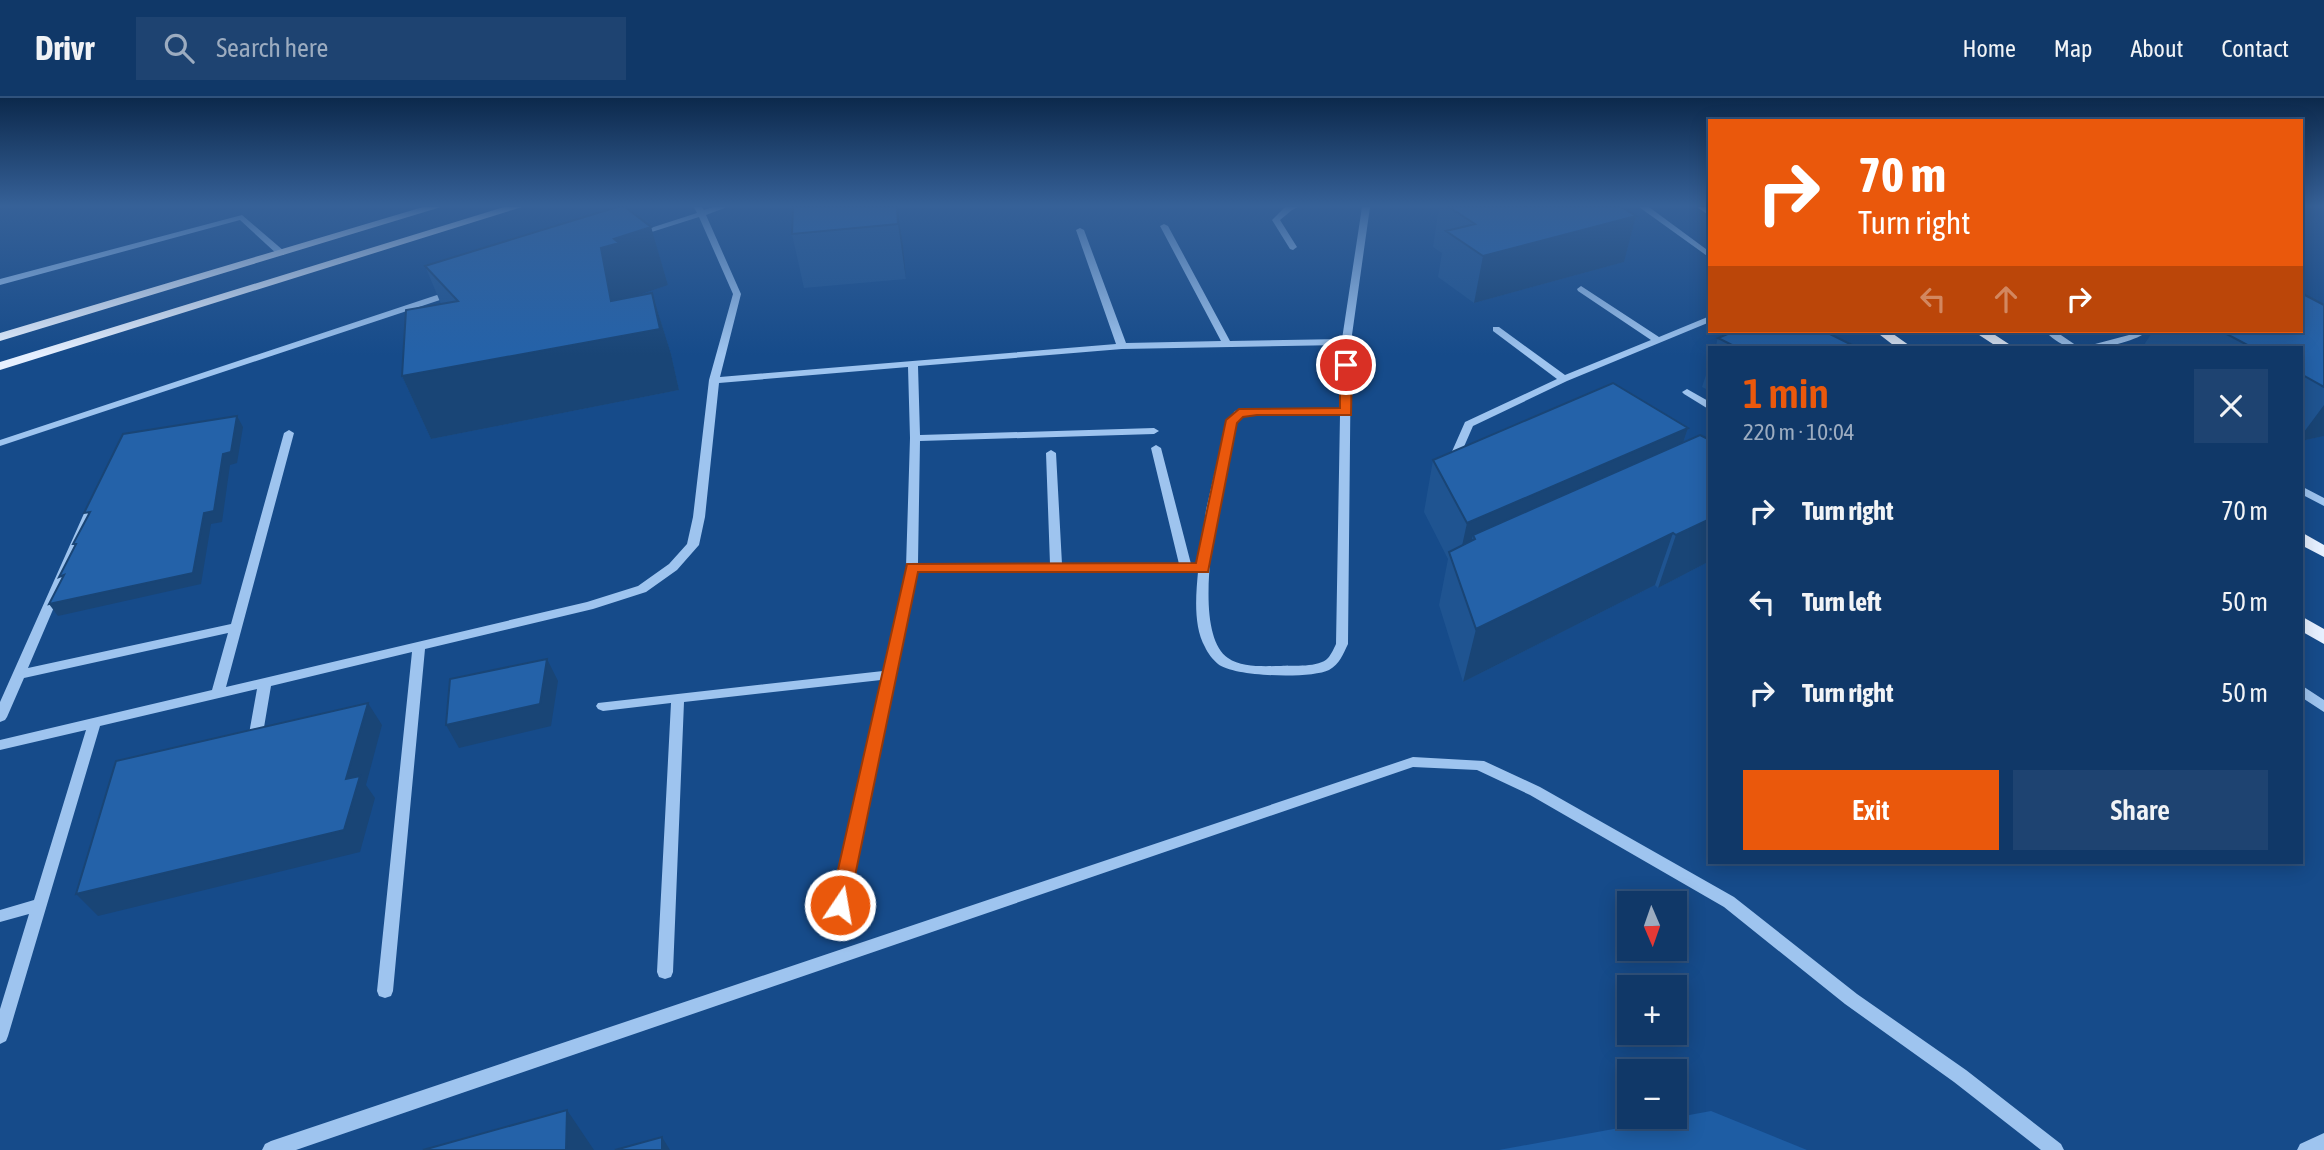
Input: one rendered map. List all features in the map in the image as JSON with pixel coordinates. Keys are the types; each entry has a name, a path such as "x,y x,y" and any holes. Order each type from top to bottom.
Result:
{"main road":[{"path":"0,337 271,256"},
{"path":"0,366 357,256"},
{"path":"1884,333 1903,346"},
{"path":"1983,333 2004,346"},
{"path":"2303,538 2324,552"},
{"path":"2303,623 2324,638"}],"street":[{"path":"0,282 96,256"},
{"path":"0,745 589,606 642,589 673,567 693,545 699,517 714,380 737,294 720,256"},
{"path":"1089,256 1122,346"},
{"path":"1180,256 1226,343"},
{"path":"1346,412 1239,413 1231,423 1203,568 1205,624 1209,647 1223,661 1250,669 1324,667 1333,661 1342,644 1346,412 1346,342 1359,256"},
{"path":"0,443 465,288"},
{"path":"1581,289 1657,340"},
{"path":"1448,472 1469,424 1563,379 1708,320"},
{"path":"1496,329 1563,379"},
{"path":"2052,333 2073,346"},
{"path":"2094,346 2140,333"},
{"path":"714,380 1122,346 1346,342"},
{"path":"840,905 912,567 915,438 913,365"},
{"path":"1687,393 1708,406"},
{"path":"915,438 1154,431"},
{"path":"218,693 289,433"},
{"path":"1156,448 1186,568"},
{"path":"1051,453 1056,568"},
{"path":"2303,490 2324,503"},
{"path":"0,717 97,495"},
{"path":"912,567 1203,568"},
{"path":"19,674 236,627"},
{"path":"385,991 419,646"},
{"path":"603,706 889,675"},
{"path":"254,745 265,681"},
{"path":"2303,691 2324,706"},
{"path":"665,972 678,698"},
{"path":"0,1036 94,722"},
{"path":"271,1150 1413,762 1439,762 1479,765 1535,790 1729,902 1851,999 1960,1076 2055,1150"},
{"path":"0,916 39,905"},
{"path":"2306,1150 2324,1142"}],"shaded area":[{"path":"1711,1111 1807,1150 1499,1150 1617,1128 1687,1129 1687,1115"}],"building":[{"path":"457,256 603,256 611,301 652,293 660,329 402,376 406,310 458,301 425,266"},
{"path":"2303,294 2324,305 2324,387 2303,375 2303,346 2249,346 2225,333 2303,333"},
{"path":"1730,333 1828,333 1854,346 1734,346 1718,338"},
{"path":"1613,383 1688,428 1467,523 1433,460"},
{"path":"237,416 231,452 223,454 214,511 204,513 193,573 49,604 64,575 59,577 76,544 73,544 90,512 84,513 123,434"},
{"path":"1700,435 1708,439 1708,520 1676,535 1673,533 1476,629 1449,552 1475,539 1473,535"},
{"path":"547,659 540,704 446,725 450,679"},
{"path":"368,703 346,779 360,776 344,830 76,894 116,761"},
{"path":"567,1110 566,1150 423,1150"},
{"path":"662,1137 662,1150 615,1150"}],"route":[{"path":"840,905 912,567 1203,568 1211,515 1231,423 1239,413 1257,411 1346,412 1346,365"}]}
